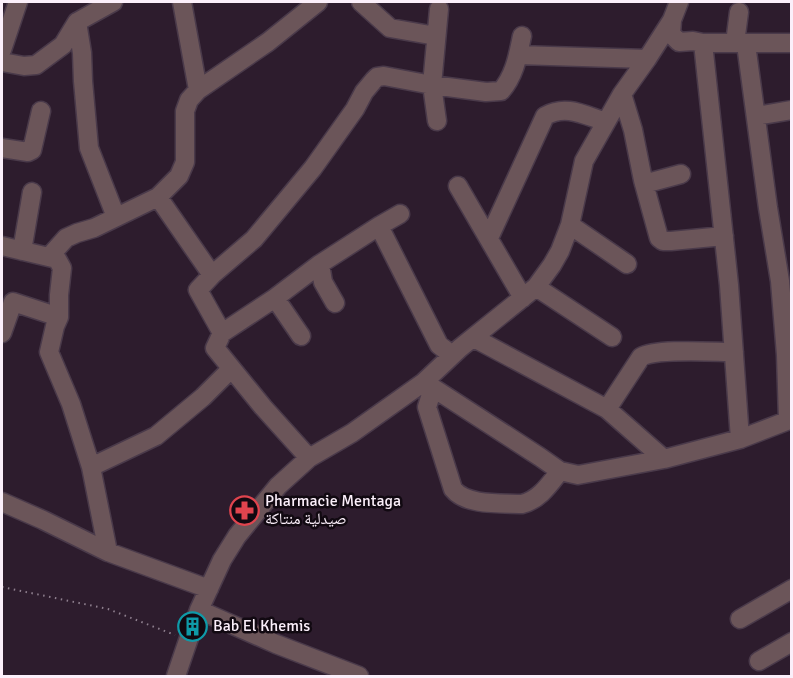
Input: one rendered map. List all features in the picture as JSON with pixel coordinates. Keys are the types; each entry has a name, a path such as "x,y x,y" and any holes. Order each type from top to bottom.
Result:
{"street":[{"path":"2,50 18,2"},
{"path":"2,62 24,66 36,65 63,45 76,22 113,2"},
{"path":"182,2 198,90"},
{"path":"49,257 66,238 77,232 94,228 158,197 183,170 185,111 189,100 198,90 268,42 318,2"},
{"path":"361,2 390,28 436,36"},
{"path":"176,676 222,560 237,536 278,486 309,458 428,385 452,355 530,293 552,265 570,225 584,161 622,94 672,20 679,2"},
{"path":"437,121 432,85 439,9"},
{"path":"428,385 560,471 578,475 664,459 740,439 790,419 780,281 756,116 741,43 739,12"},
{"path":"672,20 671,34 679,42 792,43"},
{"path":"76,22 82,53 82,81 89,148 116,217"},
{"path":"222,333 198,290 262,230 313,168 374,80 384,76 486,92 501,90 510,80 522,36"},
{"path":"702,43 729,285 740,439"},
{"path":"518,55 647,59"},
{"path":"622,94 633,130 658,238 663,241 724,236"},
{"path":"489,238 545,116 559,110 572,111 606,122"},
{"path":"756,116 792,110"},
{"path":"2,148 28,152 32,150 41,111"},
{"path":"644,184 681,174"},
{"path":"458,186 489,238 530,293 612,337"},
{"path":"22,251 32,192"},
{"path":"158,197 212,275"},
{"path":"309,458 263,407 215,348 222,333 275,298 320,264 400,214"},
{"path":"570,225 627,264"},
{"path":"379,226 439,345 452,355"},
{"path":"2,246 57,259 62,268 59,317 49,352 71,404 91,467 108,552"},
{"path":"320,264 323,282 335,303"},
{"path":"275,298 301,336"},
{"path":"2,333 13,302 59,317"},
{"path":"474,338 607,409 664,459"},
{"path":"607,409 641,357 645,355 660,352 734,352"},
{"path":"91,467 156,436 203,397 231,369"},
{"path":"428,385 427,407 453,489 457,494 474,501 522,504 538,497 560,471"},
{"path":"2,502 108,552 209,589"},
{"path":"740,619 792,589"},
{"path":"194,626 276,644 359,676"},
{"path":"759,661 792,642"}],"path":[{"path":"2,587 194,626"}],"place":[{"name":"Pharmacie Mentaga صيدلية منتاكة","path":"244,510"},
{"name":"Bab El Khemis","path":"192,626"}]}
